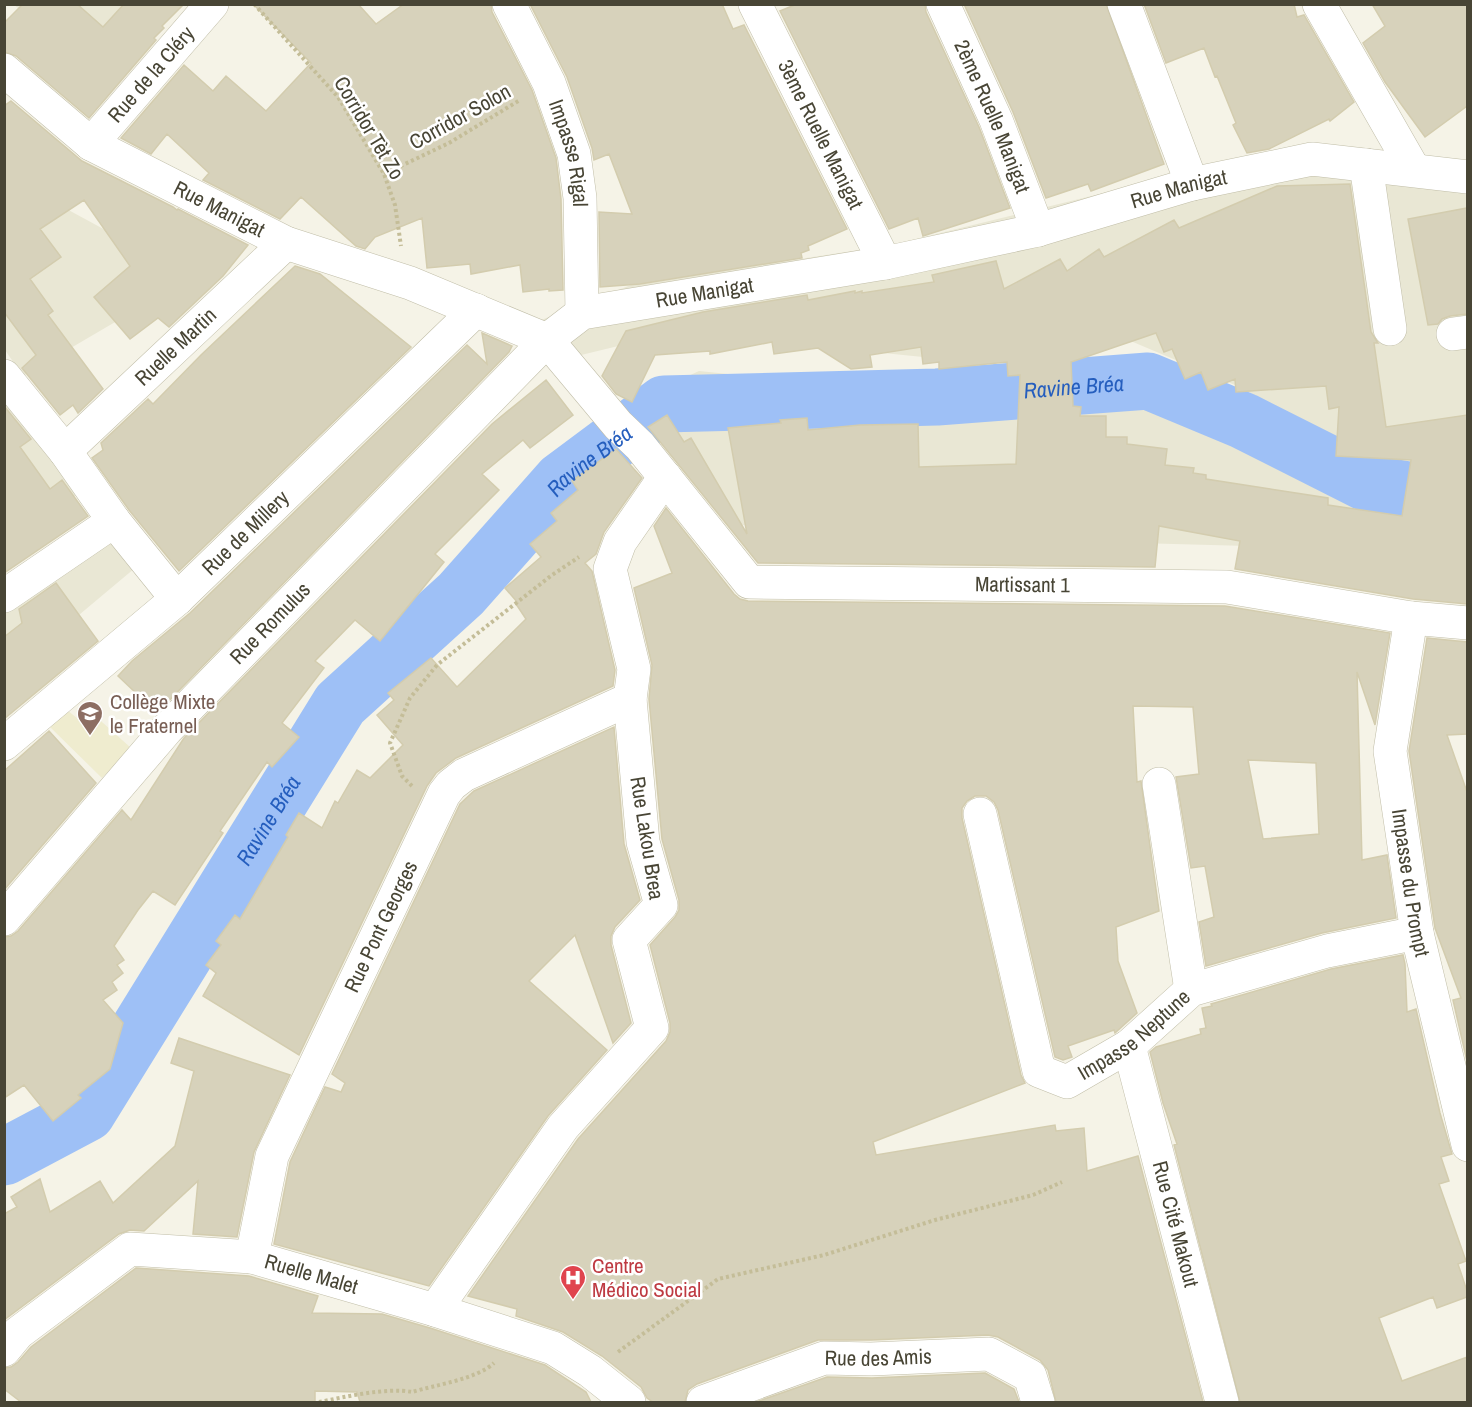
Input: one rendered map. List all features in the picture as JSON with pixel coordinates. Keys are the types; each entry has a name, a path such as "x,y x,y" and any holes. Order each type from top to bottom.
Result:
{"street":[{"name":"Rue de la Cléry","path":"91,144 212,4"},
{"name":"Impasse Rigal","path":"509,4 549,83 574,154 580,198 582,313"},
{"name":"3ème Ruelle Manigat","path":"754,4 885,263"},
{"name":"2ème Ruelle Manigat","path":"943,4 996,120 1038,230"},
{"path":"1124,4 1191,184"},
{"path":"1319,4 1414,170"},
{"name":"Rue Manigat","path":"4,70 91,144 286,243 410,283 547,340 582,313 885,263 1038,230 1191,184 1312,159 1467,177"},
{"path":"1366,165 1390,329"},
{"name":"Ruelle Martin","path":"65,451 286,243"},
{"name":"Rue de Millery","path":"4,744 177,599 476,310"},
{"name":"Martissant 1","path":"547,340 665,477 749,582 1227,587 1411,618 1467,623"},
{"name":"Rue Romulus","path":"4,919 167,729 547,340"},
{"path":"4,376 65,451 114,521 177,599"},
{"name":"Rue Lakou Brea","path":"435,1310 563,1127 652,1028 629,940 661,905 643,842 630,699 634,669 610,569 620,542 665,477"},
{"path":"4,596 114,521"},
{"name":"Impasse du Prompt","path":"1411,618 1390,751 1417,933 1467,1145"},
{"name":"Rue Pont Georges","path":"252,1257 272,1156 451,785 464,775 630,699"},
{"path":"1159,784 1191,990"},
{"name":"Impasse Neptune","path":"980,814 1039,1071 1067,1082 1129,1047 1191,990 1327,951 1417,933"},
{"name":"Rue Cité Makout","path":"1129,1047 1222,1402"},
{"name":"Ruelle Malet","path":"4,1350 18,1334 130,1249 252,1257 435,1310 553,1348 590,1371 629,1402"},
{"name":"Rue des Amis","path":"703,1402 824,1358 871,1359 989,1354 1030,1376 1038,1402"}],"path":[{"name":"Corridor Tèt Zo","path":"254,4 338,97 384,174 395,205 402,256"},
{"name":"Corridor Solon","path":"384,174 449,143 549,83"},
{"path":"436,812 402,776 390,743 410,698 437,665 552,575 581,556"},
{"path":"590,1371 718,1279 824,1254 934,1220 1033,1195 1062,1182"},
{"path":"319,1402 365,1394 403,1390 412,1392 476,1374 489,1368 521,1337"}],"shaded area":[{"path":"14,5 133,5 87,58"},
{"path":"1467,166 1467,447 1354,448 1235,385 1133,342 923,357 676,332 577,356 513,331 631,285 891,245 1189,172"},
{"path":"4,172 15,181 192,277 23,376 5,350"},
{"path":"699,371 842,386 1115,380 1315,459 1467,502 1467,574 1394,576 1248,546 771,533 733,522 636,400"},
{"path":"4,400 81,492 5,542 4,542"},
{"path":"96,513 135,568 5,677 5,577"},
{"name":"Collège Mixte le Fraternel","path":"67,710 83,723 93,714 131,748 102,778 49,726"}],"building":[{"path":"23,4 77,4 103,27 124,4 184,4 162,26 164,28 154,38 156,40 89,118 16,56 4,52 4,23"},
{"path":"253,4 358,4 376,24 404,4 491,4 492,12 532,90 556,158 561,199 563,290 523,292 520,265 471,274 470,264 427,268 422,218 375,237 365,249 356,246 301,197 280,219 203,180 209,173 167,134 151,154 121,138 184,65 213,91 226,76 266,111 311,63"},
{"path":"530,4 722,4 733,29 744,25 847,229 808,246 809,250 801,253 802,258 640,284 600,287 599,212 632,214 609,154 594,160 592,148 567,77"},
{"path":"797,4 925,4 926,12 979,127 1010,208 923,236 918,218 889,229 780,11"},
{"path":"964,4 1106,4 1164,164 1091,191 1088,184 1046,198 1013,112"},
{"path":"1144,4 1294,4 1297,17 1304,15 1354,102 1330,121 1329,119 1269,149 1247,153 1233,125 1236,123 1204,48 1166,63"},
{"path":"1372,4 1467,4 1467,106 1425,137 1385,82 1363,43 1385,26"},
{"path":"11,101 82,161 248,245 223,276 169,327 158,318 130,339 94,297 130,266 84,200 40,229 61,257 30,279 53,311 48,315 103,389 78,413 73,405 60,415 22,368 36,355 4,312 4,106"},
{"path":"1350,184 1371,332 1378,343 1374,343 1386,427 1467,415 1467,604 1413,599 1235,569 1240,541 1159,526 1155,567 758,563 648,427 667,415 684,442 691,438 747,534 728,428 807,418 808,430 860,425 918,424 919,467 1016,464 1020,375 1008,376 1007,362 939,369 939,362 923,364 921,347 870,355 872,367 851,369 818,348 774,354 772,342 710,354 710,351 655,355 632,402 616,394 602,376 626,331 703,312 807,295 808,300 855,291 855,293 862,291 862,293 934,282 932,275 996,261 1004,289 1060,259 1067,271 1099,249 1104,257 1174,220 1179,228 1277,186","holes":["1156,333 1164,352 1172,349 1185,379 1201,372 1208,390 1235,379 1236,392 1326,386 1329,409 1339,407 1336,456 1411,460 1402,516 1328,505 1328,498 1206,479 1206,475 1193,473 1194,468 1165,465 1167,449 1127,444 1127,437 1106,437 1106,416 1080,416 1081,407 1073,406 1071,362"]},
{"path":"1467,208 1467,314 1450,316 1442,319 1438,324 1428,325 1408,219"},
{"path":"295,266 320,274 411,347 179,571 129,510 92,458 103,450 101,443 148,399 153,404"},
{"path":"482,333 512,346 509,352 157,713 118,676 132,661 190,613 467,345 487,364"},
{"path":"546,380 573,415 530,448 523,440 482,474 499,490 435,554 444,562 380,641 355,620 315,661 324,668 282,723 299,737 272,767 267,762 220,831 223,833 175,905 153,891 114,946 124,960 117,965 123,973 112,982 117,990 103,1000 123,1023 110,1069 78,1095 81,1098 53,1121 24,1085 4,1098 4,937 11,936 18,931 122,810 131,820 184,738 492,424"},
{"path":"4,406 31,439 20,447 50,489 62,480 88,516 4,573"},
{"path":"616,449 642,478 604,532 596,554 585,563 592,571 615,670 613,686 456,758 436,773 427,786 299,1055 203,996 216,973 206,965 221,945 216,941 235,915 240,919 288,837 286,835 299,813 322,828 335,801 338,803 357,770 370,778 403,745 377,715 394,700 388,693 431,658 457,687 526,619 516,604 518,603 505,588 541,557 530,544 557,521 551,513 578,490 572,481"},
{"path":"666,508 734,594 748,601 1225,606 1390,633 1375,725 1357,672 1362,860 1387,855 1396,918 1322,933 1206,966 1199,922 1214,917 1205,866 1191,868 1176,777 1199,774 1193,707 1133,706 1137,782 1141,781 1159,911 1116,927 1118,961 1137,1013 1115,1033 1114,1030 1068,1046 1072,1057 1063,1060 1055,1057 998,810 994,802 986,796 975,796 962,808 962,818 1021,1075 1025,1083 873,1142 876,1155 1055,1125 1056,1131 1084,1128 1087,1171 1138,1156 1203,1402 1056,1402 1048,1370 1040,1360 998,1337 988,1335 818,1340 697,1384 688,1390 685,1402 653,1402 647,1398 641,1387 602,1356 563,1332 516,1316 517,1309 468,1296 578,1139 666,1041 670,1032 670,1023 650,945 675,917 679,910 679,900 662,839 649,699 652,665 634,588 672,573 654,526","holes":["1248,760 1316,763 1319,834 1263,839"]},
{"path":"56,583 98,641 4,719 4,637 22,623 19,609"},
{"path":"1427,638 1467,642 1467,734 1447,735 1467,792 1467,1061 1453,1000 1461,998 1435,928 1409,751"},
{"path":"614,727 624,844 640,900 615,927 611,936 611,945 631,1023 613,1043 575,935 529,981 607,1050 548,1116 429,1286 274,1244 290,1162 325,1087 341,1092 345,1083 332,1074 460,804 474,791"},
{"path":"49,731 96,783 4,890 4,771"},
{"path":"1403,955 1407,1012 1416,1009 1452,1154 1441,1157 1449,1181 1439,1184 1466,1261 1458,1264 1467,1297 1437,1308 1433,1297 1379,1318 1402,1381 1467,1357 1467,1402 1240,1402 1174,1145 1177,1144 1163,1103 1150,1052 1156,1047 1201,1034 1200,1029 1206,1028 1202,1008 1212,1006 1211,1004 1331,969"},
{"path":"179,1038 290,1075 254,1152 237,1237 193,1234 198,1181 144,1231 130,1230 119,1234 4,1320 4,1214 17,1207 11,1197 40,1179 50,1212 100,1181 113,1203 175,1146 194,1071 171,1063"},
{"path":"136,1268 249,1276 318,1296 312,1313 382,1314 430,1328 545,1365 586,1392 591,1402 360,1402 357,1392 315,1391 315,1401 21,1402 4,1389 4,1368 11,1367 18,1362 31,1347"},
{"path":"985,1373 1014,1389 1019,1402 756,1402 827,1377 872,1378"}],"waterway":[{"name":"Ravine Bréa","path":"4,1157 87,1113 340,704 461,594 562,480 664,404 937,397 1148,381 1244,421 1367,483 1468,500"}],"place":[{"name":"Collège Mixte le Fraternel","path":"90,737"},
{"name":"Centre Médico Social","path":"573,1301"}]}
